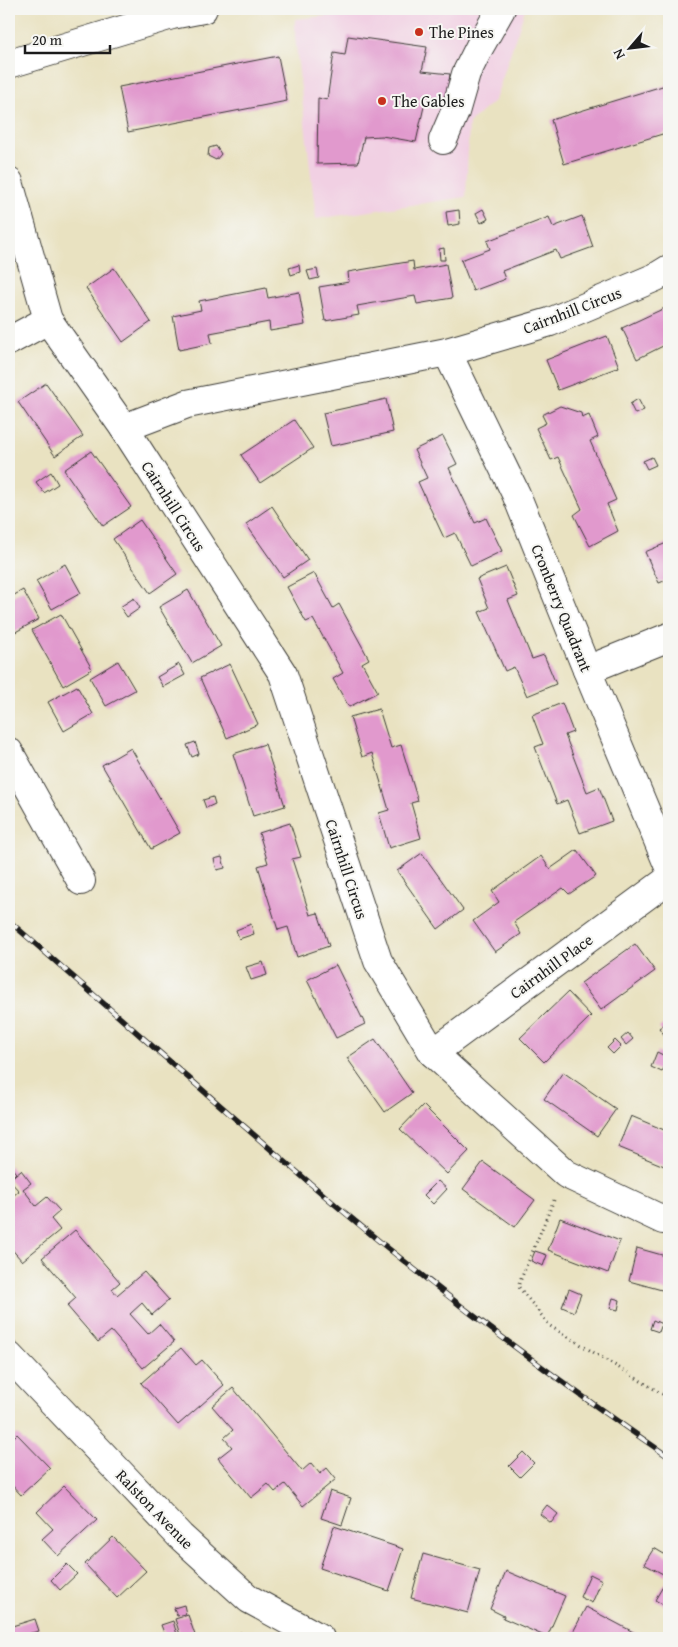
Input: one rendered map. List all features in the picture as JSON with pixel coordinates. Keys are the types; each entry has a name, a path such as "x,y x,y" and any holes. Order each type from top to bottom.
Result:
{"street":[{"path":"9,64 172,15 203,9"},
{"path":"443,140 455,112 466,74 501,9"},
{"name":"Cairnhill Circus","path":"9,182 48,320 124,428 282,674 378,961 433,1053 566,1174 663,1220 669,1220"},
{"name":"Cairnhill Circus","path":"124,428 187,404 447,352 550,322 656,277 669,269"},
{"path":"9,341 48,320"},
{"name":"Cronberry Quadrant","path":"447,352 516,494 669,867"},
{"path":"587,670 669,637"},
{"path":"9,752 81,881"},
{"name":"Cairnhill Place","path":"433,1053 669,879"},
{"name":"Ralston Avenue","path":"9,1356 180,1536 249,1599 320,1638"}],"path":[{"path":"566,1174 518,1286 550,1326 669,1398"}],"shaded area":[{"path":"402,9 525,9 495,100 469,123 466,197 316,219 295,37 295,19"}],"building":[{"name":"The Gables","path":"348,36 427,47 422,71 450,74 446,104 425,102 416,142 382,136 364,137 358,163 317,164 318,98 327,100 334,53 345,55"},
{"path":"278,56 287,101 128,132 119,87"},
{"path":"669,84 669,132 564,164 551,120"},
{"path":"216,146 221,154 216,160 208,156 209,148"},
{"path":"483,209 488,219 481,223 476,213"},
{"path":"459,210 460,224 448,226 446,212"},
{"path":"582,216 593,247 560,259 556,250 502,271 505,279 473,291 461,260 490,249 487,241 549,217 553,227"},
{"path":"444,248 445,260 440,260 439,249"},
{"path":"413,261 414,270 446,264 452,298 417,304 415,296 357,306 359,315 325,321 319,287 349,282 348,272"},
{"path":"299,265 300,272 291,275 289,268"},
{"path":"114,268 151,322 123,342 86,288"},
{"path":"317,269 319,278 310,280 307,271"},
{"path":"266,288 268,298 299,292 305,325 270,331 269,322 210,333 212,343 179,350 173,316 201,310 199,301"},
{"path":"669,306 669,343 637,359 622,328"},
{"path":"607,336 619,367 558,390 546,360"},
{"path":"46,383 83,436 55,456 18,402"},
{"path":"386,399 393,432 331,446 323,413"},
{"path":"638,399 644,410 635,414 630,404"},
{"path":"560,406 581,413 582,418 589,415 598,437 590,441 616,500 607,504 618,531 590,546 574,515 582,509 558,457 551,460 536,428 546,423 542,415"},
{"path":"294,420 313,448 260,483 241,455"},
{"path":"443,436 457,464 449,468 475,523 486,518 502,551 471,566 455,533 444,538 418,482 427,478 414,450"},
{"path":"91,451 131,507 103,526 64,470"},
{"path":"652,457 656,465 647,469 643,461"},
{"path":"51,472 58,484 44,493 36,482"},
{"path":"272,506 308,560 283,577 246,524"},
{"path":"140,520 177,574 150,593 113,539"},
{"path":"669,542 669,579 659,583 645,552"},
{"path":"65,564 81,593 52,609 36,581"},
{"path":"506,567 518,596 508,600 532,659 544,655 556,684 527,696 514,667 505,671 479,612 489,608 477,579"},
{"path":"314,573 333,608 339,604 369,659 362,663 378,692 349,707 333,679 343,673 313,619 306,622 287,587"},
{"path":"23,590 39,619 10,635 9,598"},
{"path":"188,590 221,646 192,663 159,607"},
{"path":"134,598 140,608 127,617 120,607"},
{"path":"61,614 92,669 63,686 32,630"},
{"path":"118,661 135,690 106,706 90,678"},
{"path":"179,664 185,675 163,687 157,677"},
{"path":"230,664 258,724 227,738 200,678"},
{"path":"77,686 93,714 64,731 48,702"},
{"path":"562,703 573,732 565,735 587,792 599,787 612,821 580,833 567,800 557,804 535,747 543,744 532,715"},
{"path":"379,709 391,748 401,745 418,801 411,803 421,838 389,848 379,813 389,810 372,753 362,757 350,717"},
{"path":"195,742 199,754 192,757 187,745"},
{"path":"265,744 285,806 253,816 233,754"},
{"path":"131,748 180,833 151,849 102,765"},
{"path":"213,797 215,804 206,808 203,800"},
{"path":"290,823 301,857 292,859 310,915 318,913 329,946 297,957 288,927 278,930 258,866 268,863 259,833"},
{"path":"577,850 596,876 569,894 563,888 514,922 521,934 495,952 473,921 499,902 492,891 541,856 550,869"},
{"path":"422,853 463,910 438,929 397,871"},
{"path":"222,857 225,868 217,870 214,859"},
{"path":"251,924 254,934 239,939 236,930"},
{"path":"635,944 655,971 601,1010 581,983"},
{"path":"263,962 267,975 251,980 246,967"},
{"path":"336,965 365,1024 336,1038 307,980"},
{"path":"568,992 591,1016 544,1062 520,1038"},
{"path":"666,1023 669,1026 669,1034 666,1037 659,1028"},
{"path":"628,1033 633,1039 626,1045 621,1039"},
{"path":"375,1039 412,1093 385,1112 347,1058"},
{"path":"615,1040 621,1046 613,1054 607,1048"},
{"path":"657,1052 669,1058 662,1072 651,1067"},
{"path":"563,1072 616,1109 597,1136 544,1099"},
{"path":"423,1105 469,1151 447,1174 400,1129"},
{"path":"631,1116 669,1132 669,1168 618,1147"},
{"path":"483,1162 535,1200 515,1227 463,1189"},
{"path":"9,1165 16,1173 11,1178 21,1170 31,1183 23,1189 36,1206 47,1197 60,1211 51,1219 60,1230 22,1261 9,1246 9,1199 19,1191 9,1180"},
{"path":"438,1181 447,1189 433,1204 424,1195"},
{"path":"560,1218 620,1241 608,1273 548,1250"},
{"path":"75,1230 120,1282 112,1289 117,1295 144,1272 169,1300 152,1315 142,1303 130,1314 148,1334 159,1324 174,1342 143,1368 111,1331 98,1342 67,1306 76,1298 42,1258"},
{"path":"637,1248 669,1257 669,1292 629,1281"},
{"path":"535,1251 547,1255 543,1266 531,1261"},
{"path":"569,1289 581,1294 574,1312 562,1307"},
{"path":"613,1298 620,1300 618,1310 610,1308"},
{"path":"653,1320 662,1324 659,1332 650,1329"},
{"path":"181,1348 196,1365 202,1360 224,1385 178,1425 141,1383"},
{"path":"233,1388 302,1471 311,1463 320,1474 327,1468 336,1479 303,1506 285,1484 275,1492 268,1484 251,1498 218,1458 232,1447 224,1438 233,1430 212,1406"},
{"path":"17,1434 50,1468 21,1495 9,1482 9,1442"},
{"path":"523,1452 534,1463 520,1477 509,1466"},
{"path":"64,1486 97,1520 58,1556 42,1539 53,1529 37,1512"},
{"path":"330,1491 351,1498 342,1525 321,1518"},
{"path":"547,1505 558,1514 551,1523 540,1514"},
{"path":"334,1526 403,1549 389,1591 320,1568"},
{"path":"113,1537 146,1571 117,1598 85,1564"},
{"path":"654,1548 669,1557 669,1568 665,1575 644,1564"},
{"path":"423,1554 480,1570 468,1613 411,1598"},
{"path":"67,1564 77,1574 60,1590 51,1580"},
{"path":"506,1571 565,1596 547,1637 503,1618 504,1616 490,1609"},
{"path":"590,1574 602,1580 592,1603 580,1597"},
{"path":"668,1578 669,1602 667,1607 655,1600"},
{"path":"184,1605 186,1614 177,1616 174,1608"},
{"path":"586,1607 637,1634 635,1638 570,1638"},
{"path":"188,1615 196,1638 181,1638 175,1619"},
{"path":"35,1619 39,1631 12,1638 9,1627"},
{"path":"173,1621 178,1638 166,1638 161,1625"},
{"path":"241,1632 243,1637 254,1633 256,1638 225,1638"}],"railway":[{"path":"9,921 255,1136 418,1273 584,1398 669,1457"}],"place":[{"name":"The Pines","path":"419,32"},
{"name":"The Gables","path":"382,101"}]}
